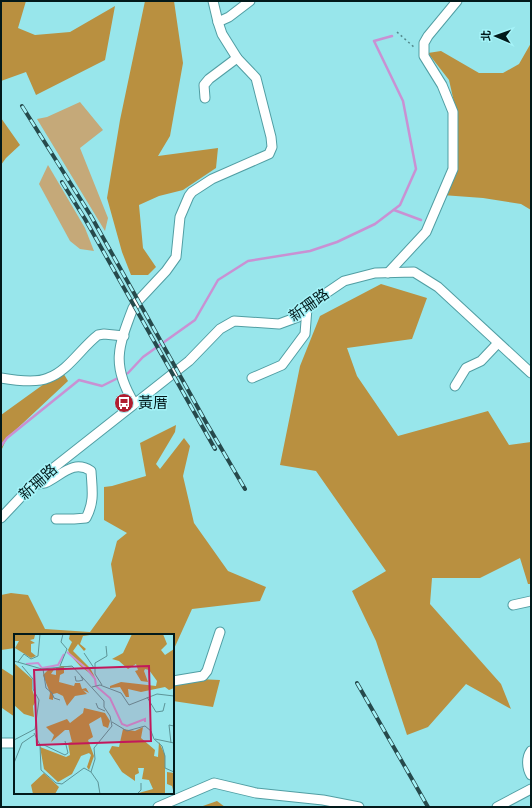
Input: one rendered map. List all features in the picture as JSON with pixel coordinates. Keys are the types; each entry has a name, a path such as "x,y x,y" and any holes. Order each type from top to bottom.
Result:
{"street":[{"path":"134,403 126,391 121,376 119,354 133,308 166,271 176,257 180,216 189,196 192,192 212,180 269,154 272,147 271,137 256,78 237,58 222,34 213,1"},
{"path":"218,22 229,17 250,1"},
{"path":"388,273 426,232 453,169 453,112 442,85 424,56 424,43 457,1"},
{"path":"205,98 204,85 209,79 237,58"},
{"name":"新珊路","path":"1,518 32,484 189,361 220,329 234,321 279,324 298,316 319,298 344,281 375,273 414,272 438,287 531,373"},
{"path":"252,378 282,365 305,334 307,308"},
{"path":"1,378 11,380 39,380 50,378 65,368 98,336 104,334 124,336"},
{"path":"455,386 466,368 482,361 498,343"},
{"path":"1,384 11,380"},
{"path":"32,484 44,483 71,467 85,466 91,470 93,494 91,509 86,518 56,519"},
{"path":"513,606 531,601"},
{"path":"174,681 203,676 207,671 220,632"},
{"path":"1,743 14,743"},
{"path":"531,751 529,753 528,760 531,775"},
{"path":"158,807 214,783 256,793 323,800 359,807"},
{"path":"497,807 531,789"}],"path":[{"path":"397,32 414,47 424,52"}],"shaded area":[{"path":"1,1 26,1 18,28 35,35 70,32 115,6 105,60 36,95 26,72 1,81"},
{"path":"145,1 174,1 183,63 170,136 158,156 218,148 216,168 183,190 159,196 139,205 143,248 156,267 148,275 131,275 122,252 107,198 120,120"},
{"path":"531,43 531,210 521,204 483,198 442,195 453,144 456,111 449,80 428,53 441,51 479,73 503,73 519,64"},
{"path":"80,102 103,130 80,148 108,218 105,231 37,119 47,117"},
{"path":"1,118 20,145 1,165"},
{"path":"48,165 85,228 94,251 80,249 70,241 39,184"},
{"path":"381,284 427,298 412,339 347,348 357,376 398,436 488,411 509,445 531,442 531,584 528,584 520,558 480,578 432,578 430,604 501,684 511,709 466,684 428,727 407,735 376,641 352,591 386,571 316,471 280,465 300,366 320,316"},
{"path":"62,371 68,381 7,438 1,451 1,415"},
{"path":"176,425 175,432 156,464 160,469 184,438 190,446 183,476 194,523 228,571 266,587 260,601 192,609 174,649 174,634 14,634 14,648 1,650 1,595 11,593 28,595 45,629 90,632 116,596 111,564 117,541 127,533 104,520 104,487 146,476 140,443"},
{"path":"1,668 14,676 14,716 2,708"},
{"path":"174,675 176,678 220,680 213,707 174,701"},
{"path":"217,801 225,807 200,807"}],"waterway":[{"path":"1,446 7,438 79,380 102,386 128,373 143,357 195,320 218,280 248,261 310,251 337,242 375,224 400,205 416,169 403,101 374,41 392,36"},
{"path":"394,210 421,220"}],"railway":[{"path":"22,106 91,216 245,489"},
{"path":"62,182 85,219 215,449"},
{"path":"357,683 428,807"}],"place":[{"name":"黃厝","path":"124,403"}]}
